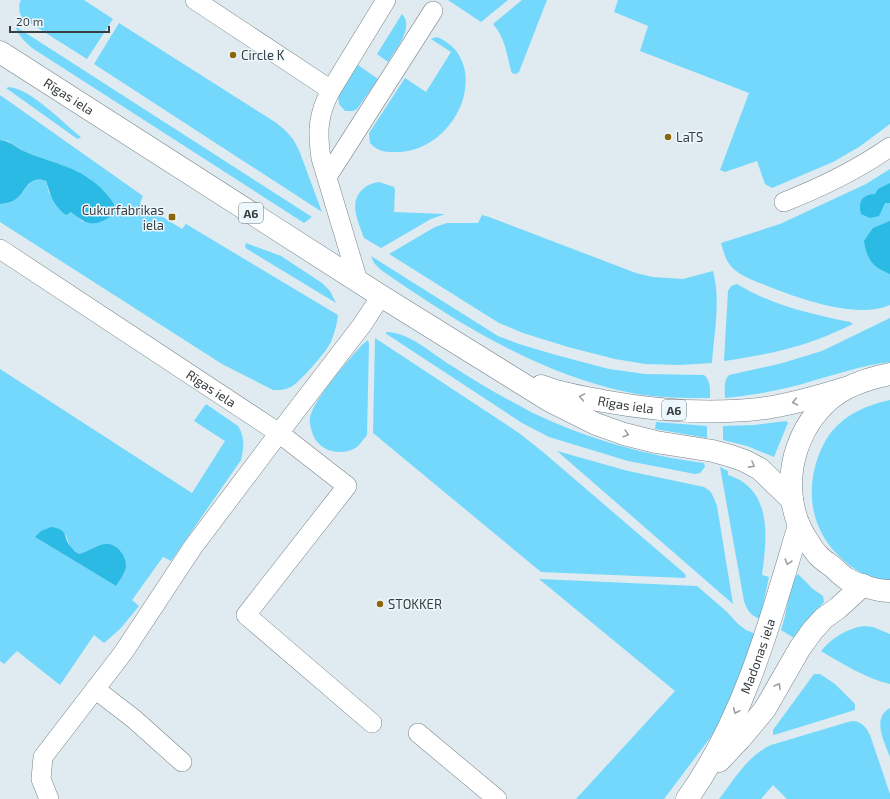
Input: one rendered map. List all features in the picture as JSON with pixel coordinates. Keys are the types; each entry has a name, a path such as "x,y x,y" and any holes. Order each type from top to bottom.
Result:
{"main road":[{"name":"Rīgas iela","path":"0,52 381,296 550,401 596,424 624,434 656,442 713,452 746,461 760,470 792,500"},
{"name":"Rīgas iela","path":"505,372 546,388 575,395 648,408 687,411 768,408 822,396 846,388"},
{"name":"A6","path":"890,374 867,379 846,388 825,404 808,425 797,448 791,473 792,500 799,525 818,555 847,578 880,591 890,591"},
{"name":"Madonas iela","path":"700,781 730,724 765,638 799,525"},
{"name":"Madonas iela","path":"687,799 700,781 740,739 764,709 800,648 813,630 824,618 838,608 863,585"}],"lane":[{"path":"195,0 331,90"},
{"path":"358,281 321,158 319,129 324,104 331,90 386,0"},
{"path":"327,177 433,11"},
{"path":"784,202 821,187 845,175 890,147"},
{"name":"Rīgas iela","path":"0,249 279,433 347,486 246,615 372,723"},
{"path":"49,799 41,779 43,757 123,653 193,547 355,335 381,296"},
{"path":"95,689 134,719 182,762"},
{"path":"418,733 497,799"}],"shaded area":[{"path":"21,0 84,0 113,19 87,59 22,18 19,9"},
{"path":"448,0 508,0 481,22"},
{"path":"522,0 547,0 519,72 516,74 512,73 511,71 503,41 493,24"},
{"path":"618,0 890,0 890,124 859,147 833,162 772,188 765,184 757,161 725,172 720,170 749,93 640,51 648,26 614,12"},
{"path":"402,14 406,25 405,32 388,62 377,54"},
{"path":"119,23 275,122 285,130 293,139 299,150 322,212 94,64"},
{"path":"15,26 312,217 304,223 32,48 18,33"},
{"path":"436,37 449,44 456,51 464,67 466,83 458,112 449,126 438,137 424,145 410,151 394,152 378,149 370,143 369,133 405,78 426,92 451,52 431,39"},
{"path":"358,65 378,79 357,109 353,111 345,111 339,104 338,96"},
{"path":"10,87 19,89 37,100 81,137 78,139 76,138 6,88"},
{"path":"0,95 143,196 140,203 182,229 186,224 338,315 331,342 319,359 300,380 291,387 273,390 222,364 0,222 0,204 8,203 14,200 32,182 43,180 46,181 49,193 83,222 90,179 67,168 25,152 8,141 0,140"},
{"path":"0,140 8,142 24,151 84,175 101,188 114,204 112,216 100,222 91,223 82,220 71,212 66,215 55,204 46,181 41,180 31,182 14,200 8,203 0,204"},
{"path":"890,169 890,305 876,309 861,310 827,306 793,296 745,277 735,270 727,261 721,243 780,224 866,184"},
{"path":"379,182 394,187 394,212 445,214 431,219 381,248 364,238 357,220 355,207 358,195 362,190 370,184"},
{"path":"890,183 890,203 885,203 879,216 870,218 861,214 860,206 864,197 875,194 878,189"},
{"path":"482,215 636,273 653,277 683,279 713,271 717,305 712,363 680,365 645,364 615,359 568,347 523,333 499,323 389,254 435,227 447,223 478,223"},
{"path":"890,221 890,274 871,262 864,241 873,228"},
{"path":"246,243 281,256 322,283 330,291 336,303 247,249 245,247"},
{"path":"371,256 498,336 556,355 609,369 645,374 704,375 709,383 710,398 682,398 637,394 602,386 567,375 502,346 440,310 381,270 374,263"},
{"path":"737,284 777,303 853,324 806,344 774,352 724,361 728,291 731,286"},
{"path":"890,318 890,362 860,367 780,390 725,398 725,383 729,375 779,364 822,351"},
{"path":"388,332 414,340 492,391 553,422 617,445 661,456 704,463 705,467 700,473 695,474 628,461 549,437 522,423 385,333"},
{"path":"375,338 519,433 684,573 686,576 685,578 541,572 373,433"},
{"path":"368,340 367,435 357,447 351,450 338,452 326,449 316,441 313,435 310,417 313,409 325,390 356,351"},
{"path":"0,369 192,493 225,441 194,421 206,404 238,426 242,434 243,442 241,460 171,561 163,557 132,600 139,606 120,629 104,643 94,635 60,685 17,651 4,664 0,661","holes":["66,535 70,547 79,554 105,545 115,547 116,586 35,537"]},
{"path":"890,400 890,581 861,573 839,556 829,545 816,521 812,494 815,466 822,447 832,431 845,419 858,411 873,404"},
{"path":"786,421 788,423 774,457 747,446 723,440 723,426 754,425"},
{"path":"656,422 707,426 707,438 655,429"},
{"path":"557,451 628,471 704,487 710,491 717,506 733,604"},
{"path":"720,467 728,471 728,475 743,482 753,491 760,503 764,516 765,546 762,575 769,577 760,619 749,612 744,601"},
{"path":"51,527 61,530 65,534 68,543 79,554 105,544 112,545 118,549 125,559 126,567 116,586 35,537 41,531"},
{"path":"798,574 813,589 823,596 824,602 804,623 794,638 781,630 792,581"},
{"path":"539,579 697,586 726,611 738,624 746,630 756,634 730,701 716,730 664,799 576,799 675,691"},
{"path":"864,626 873,627 890,634 890,684 846,666 821,651 840,634 851,629"},
{"path":"814,674 820,674 835,684 855,704 855,710 774,735 773,730"},
{"path":"890,708 890,757 880,724 884,712"},
{"path":"853,721 859,722 863,725 870,735 890,794 890,799 787,799 773,785 761,799 719,799 748,761 763,749 771,745"}],"place":[{"name":"Circle K","path":"233,55"},
{"name":"LaTS","path":"668,137"},
{"name":"Cukurfabrikas iela","path":"172,217"},
{"name":"STOKKER","path":"380,604"}]}
